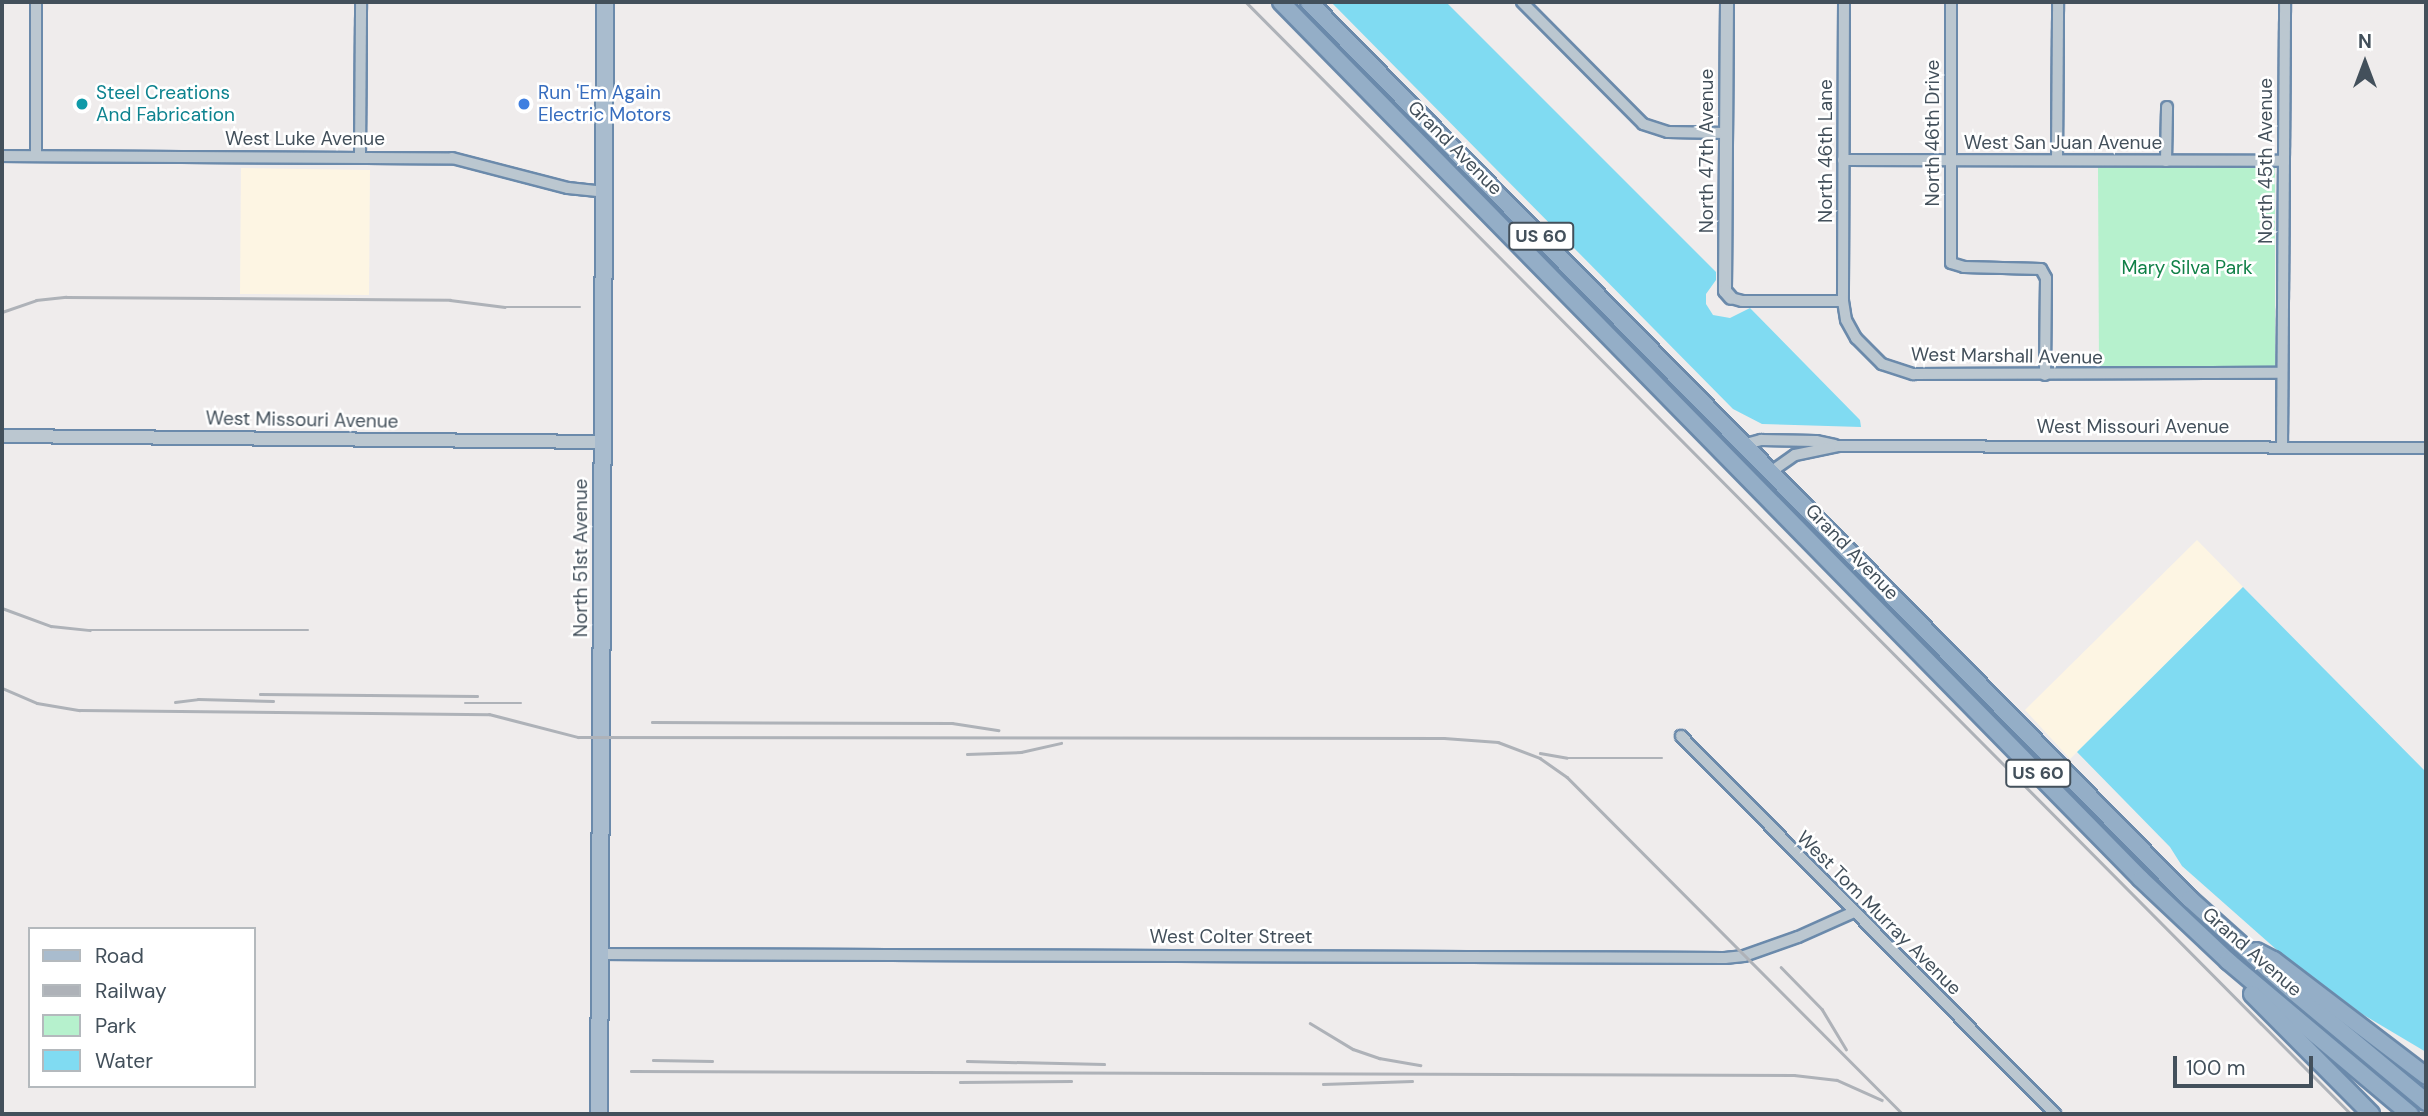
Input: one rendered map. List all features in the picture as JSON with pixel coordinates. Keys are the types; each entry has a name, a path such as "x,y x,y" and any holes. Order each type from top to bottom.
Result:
{"highway":[{"name":"Grand Avenue","path":"1281,2 1685,410 2113,850 2228,961 2410,1114"},
{"name":"Grand Avenue","path":"1309,2 1746,444 2087,796 2237,943 2426,1102"},
{"path":"1685,410 1704,418 1755,470 1763,473 1772,471"},
{"path":"2237,943 2274,960 2426,1076"},
{"path":"2228,961 2250,991 2371,1114"}],"main road":[{"name":"North 51st Avenue","path":"599,1114 606,2"}],"street":[{"path":"36,2 36,156"},
{"path":"360,157 361,2"},
{"path":"1522,2 1643,124 1668,132 1726,133"},
{"name":"North 47th Avenue","path":"1727,2 1726,291 1731,298"},
{"name":"North 46th Lane","path":"1843,301 1844,2"},
{"name":"North 46th Drive","path":"1951,2 1951,263 1964,267 2041,269 2046,278 2045,375"},
{"path":"2057,160 2058,2"},
{"name":"North 45th Avenue","path":"2283,447 2285,2"},
{"path":"2166,161 2167,107"},
{"name":"West Luke Avenue","path":"2,156 452,158 568,188 605,192"},
{"name":"West San Juan Avenue","path":"1843,160 2283,161"},
{"path":"1731,298 1742,301 1843,301"},
{"name":"West Marshall Avenue","path":"1843,301 1846,320 1856,338 1882,364 1898,372 2045,375 2283,373"},
{"name":"West Missouri Avenue","path":"2,436 602,442"},
{"name":"West Missouri Avenue","path":"1746,444 1762,440 1816,441 1839,446"},
{"name":"West Missouri Avenue","path":"1772,471 1795,455 1839,446 2426,447"},
{"name":"West Tom Murray Avenue","path":"1681,736 2055,1114"},
{"name":"West Colter Street","path":"599,954 1725,958 1744,956 1798,937 1854,912"}],"shaded area":[{"path":"241,168 370,170 369,295 240,294"},
{"path":"2197,540 2243,587 2070,759 2025,710"}],"green space":[{"name":"Mary Silva Park","path":"2098,167 2275,168 2275,368 2099,368"}],"water":[{"path":"1331,2 1446,2 1716,272 1716,280 1706,294 1706,304 1713,315 1730,318 1750,308 1860,420 1861,427 1762,424 1733,409"},
{"path":"2243,587 2426,772 2426,1052 2362,1014 2277,950 2182,866 2170,847 2077,752"}],"railway":[{"path":"1246,2 2351,1114"},
{"path":"2,312 36,300 66,297 450,300 505,307 580,307"},
{"path":"2,608 51,626 90,630 308,630"},
{"path":"2,688 37,703 79,710 489,714 578,737 1444,738 1498,742 1540,758 1567,777 1903,1114"},
{"path":"260,694 477,696"},
{"path":"175,702 198,699 273,701"},
{"path":"465,703 521,703"},
{"path":"652,722 952,723 998,730"},
{"path":"967,754 1021,752 1061,743"},
{"path":"1540,753 1567,758 1662,758"},
{"path":"1781,967 1822,1009 1846,1049"},
{"path":"1310,1023 1353,1049 1379,1058 1420,1065"},
{"path":"653,1060 712,1061"},
{"path":"967,1061 1104,1064"},
{"path":"631,1071 1794,1075 1837,1080 1882,1100"},
{"path":"960,1082 1071,1081"},
{"path":"1323,1084 1412,1081"}],"place":[{"name":"Steel Creations And Fabrication","path":"82,104"},
{"name":"Run 'Em Again Electric Motors","path":"524,104"}]}
